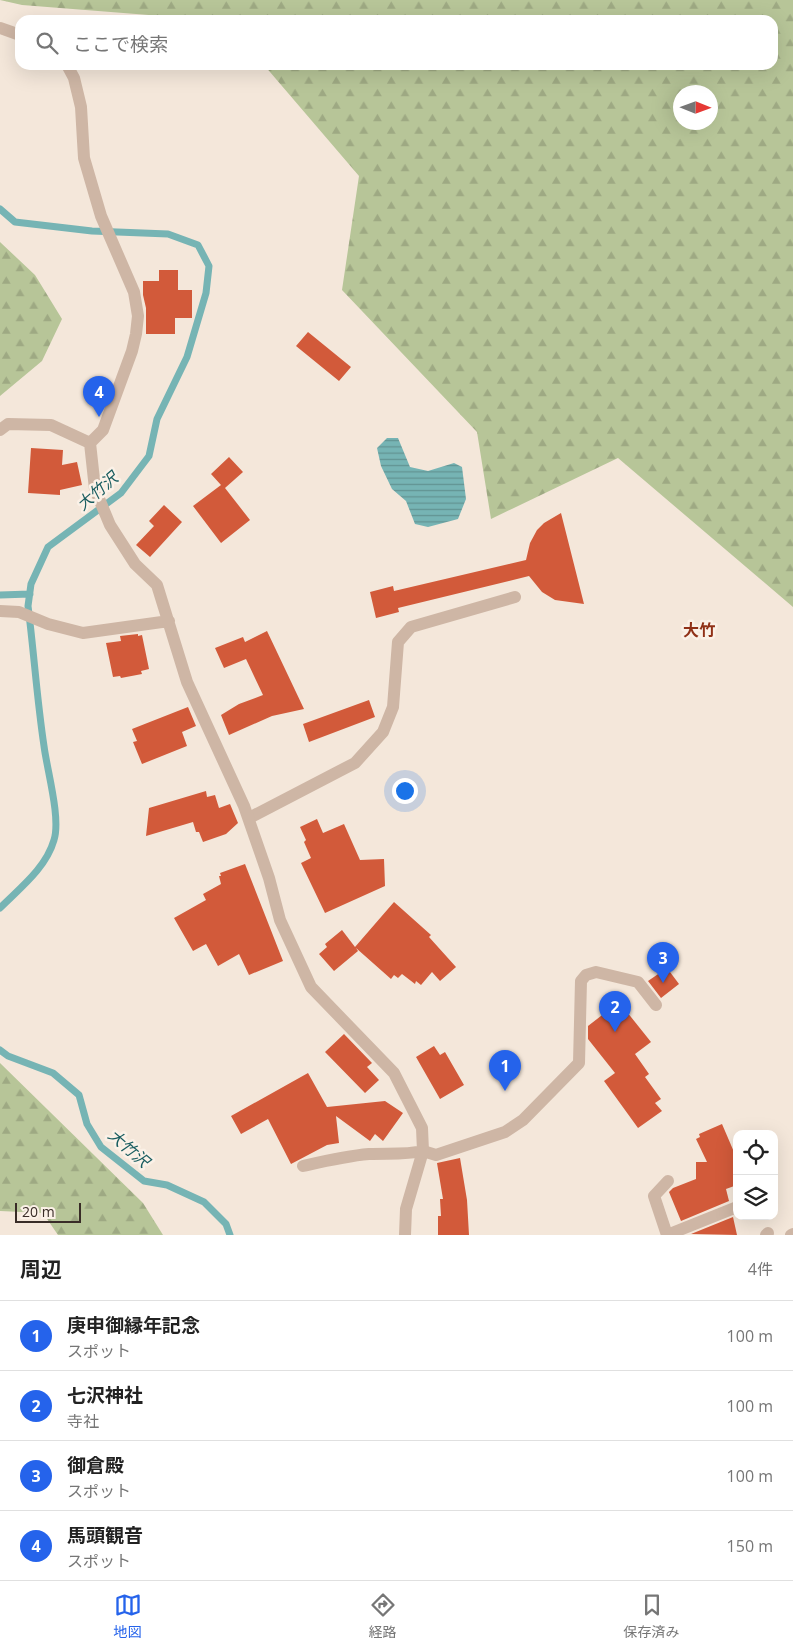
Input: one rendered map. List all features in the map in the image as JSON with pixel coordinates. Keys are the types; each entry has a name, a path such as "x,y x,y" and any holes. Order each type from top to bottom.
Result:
{"street":[{"path":"0,28 15,33"},
{"path":"70,70 74,78 81,107 84,158 101,216 134,292 138,316 132,351 103,430 90,443"},
{"path":"0,430 8,424 51,425 90,443"},
{"path":"90,443 95,489 110,525 135,564 157,584 187,682 244,806 269,878 280,920 311,987 394,1073 422,1128 423,1151 406,1209 405,1235"},
{"path":"248,818 355,763 383,732 393,707 398,642 411,627 516,597"},
{"path":"0,611 19,612 48,624 84,633 169,622"},
{"path":"304,1166 353,1156 423,1151 436,1155 505,1132 523,1120 579,1063 581,981 586,974 596,972 638,982 656,1005"},
{"path":"668,1181 654,1196 667,1235 733,1209"}],"green space":[{"path":"0,0 793,0 793,607 618,458 491,519 477,432 342,290 359,176 268,70 778,70 778,15 149,15 22,5"},
{"path":"0,242 35,275 62,319 42,361 0,396"},
{"path":"0,1063 143,1203 163,1235 58,1235 43,1213 0,1211"}],"water":[{"path":"387,438 398,438 410,467 428,471 454,463 462,467 466,499 458,519 428,527 415,524 406,501 392,489 381,466 377,448"}],"building":[{"path":"159,270 178,270 178,290 192,290 192,318 175,318 175,334 146,334 143,281 159,281"},
{"path":"308,332 351,367 339,381 296,346"},
{"path":"31,448 63,450 62,465 77,462 82,485 60,490 60,495 28,493"},
{"path":"229,457 243,472 225,488 250,520 221,543 193,506 221,485 211,474"},
{"path":"164,505 182,522 150,557 136,545 154,526 149,521"},
{"path":"561,513 584,604 555,600 542,592 529,576 398,608 399,612 376,618 370,592 393,586 394,591 526,560 530,543 537,530 544,523"},
{"path":"267,631 304,709 272,716 229,735 221,715 239,704 263,695 246,659 224,668 215,648 243,637 245,642"},
{"path":"138,634 138,636 142,635 149,669 141,671 142,674 121,678 120,676 113,677 106,643 121,641 120,636"},
{"path":"369,700 375,717 309,742 303,724"},
{"path":"188,707 196,726 182,732 187,746 142,764 133,742 137,741 132,729"},
{"path":"206,791 207,797 215,795 219,808 230,804 238,823 226,834 203,842 199,832 196,832 193,822 146,836 149,808"},
{"path":"317,819 323,833 344,824 360,860 384,859 385,886 325,913 301,863 311,858 300,827"},
{"path":"245,864 283,961 249,975 239,954 218,966 206,944 193,951 174,918 206,900 203,894 221,884 220,873"},
{"path":"394,902 431,935 429,937 456,967 440,981 432,972 421,985 416,981 415,984 402,974 398,978 394,975 391,979 356,948 358,951 334,971 319,954 327,947 325,944 342,930 355,947"},
{"path":"667,968 679,984 661,998 648,981"},
{"path":"619,1002 651,1042 635,1054 649,1074 645,1077 661,1099 655,1103 662,1111 638,1128 604,1081 615,1073 588,1039 588,1026"},
{"path":"344,1034 372,1063 367,1067 379,1080 365,1093 325,1052"},
{"path":"434,1046 440,1055 445,1052 464,1085 440,1099 416,1057"},
{"path":"308,1073 327,1107 385,1101 403,1113 383,1141 375,1134 370,1141 336,1116 339,1143 327,1145 291,1164 268,1119 241,1134 231,1116"},
{"path":"722,1124 733,1150 733,1186 726,1189 729,1201 681,1221 669,1192 673,1188 696,1179 696,1162 707,1162 696,1139 700,1137 699,1134"},
{"path":"460,1158 467,1200 469,1235 438,1235 438,1216 441,1216 440,1199 443,1199 437,1163"},
{"path":"733,1217 737,1235 691,1234"}],"waterway":[{"name":"大竹沢","path":"0,209 15,222 92,231 168,234 198,245 209,266 206,293 187,357 157,419 149,456 121,493 48,547 31,584 28,606 42,729 55,807 56,831 50,850 39,869 0,908"},
{"path":"0,595 30,594"},
{"name":"大竹沢","path":"0,1050 8,1056 53,1073 79,1095 87,1124 101,1147 144,1181 167,1185 204,1202 226,1224 230,1235"}],"place":[{"name":"馬頭観音","path":"99,417"},
{"name":"御倉殿","path":"663,983"},
{"name":"七沢神社","path":"615,1032"},
{"name":"庚申御縁年記念","path":"505,1091"}],"district":[{"name":"大竹","path":"699,630"}]}
